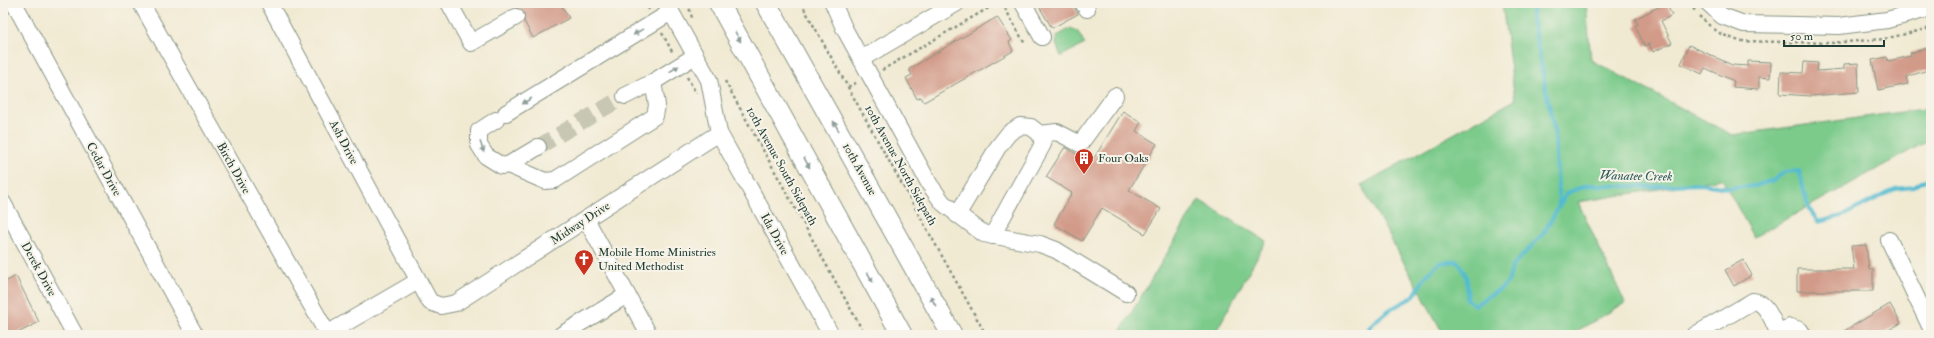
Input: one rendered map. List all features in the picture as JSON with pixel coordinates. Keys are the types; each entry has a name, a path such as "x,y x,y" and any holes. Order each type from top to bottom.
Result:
{"main road":[{"path":"719,3 902,335"},
{"name":"10th Avenue","path":"766,3 952,335"}],"street":[{"name":"Cedar Drive","path":"14,3 195,335"},
{"name":"Birch Drive","path":"141,3 326,334"},
{"name":"Ash Drive","path":"269,3 418,281"},
{"path":"449,3 471,43 516,17"},
{"path":"833,3 844,28 930,185 942,203 984,234 1040,244 1056,250 1126,293"},
{"path":"861,59 957,3"},
{"path":"1023,3 1042,38"},
{"path":"1708,3 1722,16 1744,24 1839,26 1887,20 1924,8"},
{"path":"538,147 508,165 502,166 486,156 479,145 479,131 669,8 709,80 719,133"},
{"path":"625,96 653,82 695,56"},
{"path":"508,165 545,181 555,180 655,116 657,105 653,82"},
{"path":"1040,134 1057,132 1080,144 1115,96"},
{"path":"957,215 998,147 1009,133 1020,126 1031,127 1040,134 1043,144 1040,153 992,236"},
{"name":"Midway Drive","path":"418,281 430,302 441,306 456,303 719,133"},
{"name":"Ida Drive","path":"719,133 831,335"},
{"name":"Derek Drive","path":"3,203 75,335"},
{"path":"586,219 649,335"},
{"path":"1890,240 1931,329 1927,335"},
{"path":"326,334 418,281"},
{"path":"561,335 627,296"},
{"path":"1695,335 1753,301 1759,301 1763,304 1773,332 1781,331 1790,327 1800,330 1803,335"}],"path":[{"path":"688,3 693,20"},
{"name":"10th Avenue North Sidepath","path":"801,3 986,335"},
{"path":"848,87 871,76 997,3"},
{"path":"1002,3 1025,44"},
{"name":"10th Avenue South Sidepath","path":"724,79 865,335"}],"green space":[{"path":"1502,3 1586,3 1591,60 1732,135 1931,108 1931,139 1754,237 1722,179 1578,202 1625,303 1570,335 1444,335 1361,185 1515,100"},
{"path":"1071,28 1078,32 1085,44 1061,56 1056,44 1057,36"},
{"path":"1199,200 1266,241 1214,335 1118,335"}],"building":[{"path":"514,3 560,3 569,18 533,38 524,21 524,13 517,8"},
{"path":"1037,3 1072,3 1078,14 1052,28"},
{"path":"1666,3 1672,15 1661,21 1672,43 1653,52 1649,44 1645,46 1635,26 1638,24 1635,19"},
{"path":"997,17 1012,40 1009,42 1013,51 924,102 921,97 917,99 906,78 912,75 909,69"},
{"path":"1689,45 1732,65 1748,66 1748,61 1771,62 1770,78 1759,77 1759,89 1733,87 1734,81 1705,68 1702,74 1681,64"},
{"path":"1931,47 1931,69 1906,77 1908,84 1878,90 1872,60 1887,57 1888,61 1911,56 1910,53"},
{"path":"1804,62 1818,63 1817,71 1844,69 1844,64 1858,63 1859,92 1811,96 1780,94 1781,72 1803,73"},
{"name":"Four Oaks","path":"1123,111 1141,122 1136,131 1157,144 1129,190 1161,209 1145,234 1102,208 1082,241 1054,224 1072,193 1046,177 1065,147 1091,163"},
{"path":"1866,245 1869,269 1873,269 1873,291 1797,291 1797,269 1854,269 1851,246"},
{"path":"1743,260 1752,275 1734,286 1725,270"},
{"path":"16,276 39,322 14,335 3,335 3,283"},
{"path":"1890,304 1901,323 1880,335 1837,335"}],"waterway":[{"path":"1532,3 1532,18 1555,136 1559,206"},
{"name":"Wanatee Creek","path":"1364,335 1374,322 1389,310 1413,297 1426,276 1439,263 1457,261 1465,274 1467,299 1475,305 1503,287 1509,280 1512,267 1543,234 1566,194 1589,185 1654,187 1703,184 1728,188 1755,186 1773,180 1785,172 1799,171 1808,206 1818,222 1842,216 1895,189 1913,187 1931,177"}],"tunnel":[{"path":"538,147 625,96"}],"place":[{"name":"Four Oaks","path":"1084,175"},
{"name":"Mobile Home Ministries United Methodist","path":"584,276"}]}
